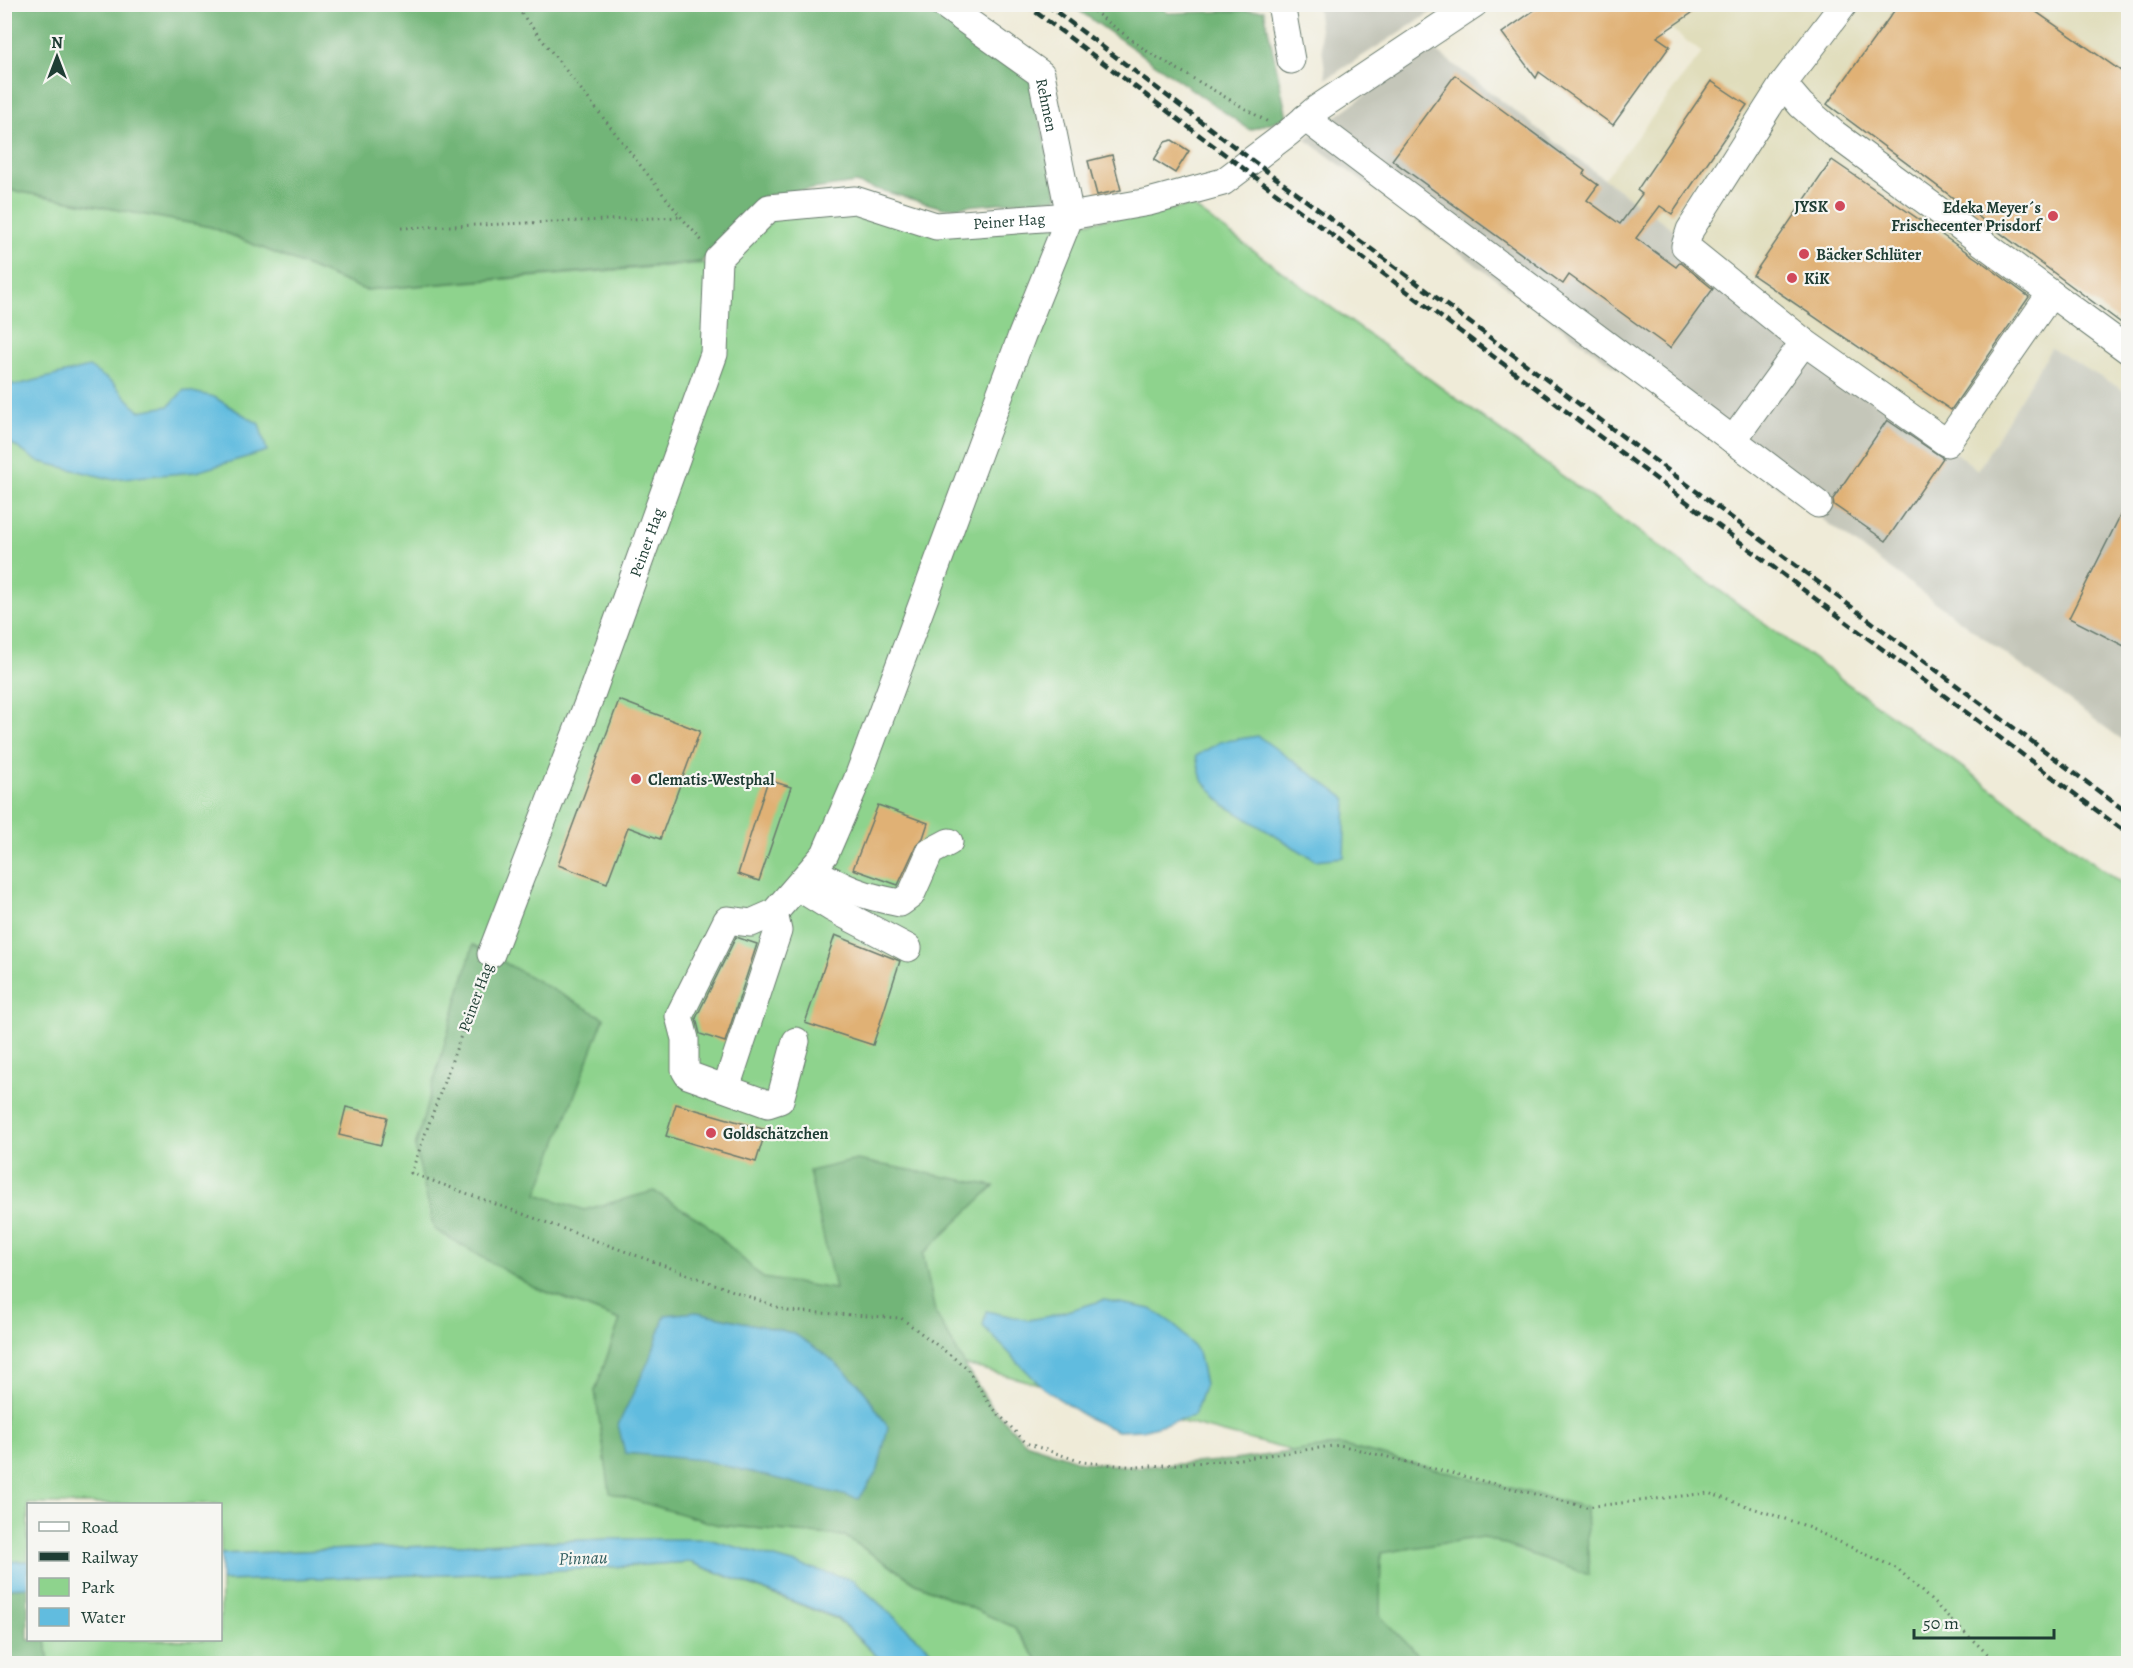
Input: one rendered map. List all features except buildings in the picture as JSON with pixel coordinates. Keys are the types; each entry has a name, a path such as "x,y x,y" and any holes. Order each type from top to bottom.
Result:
{"street":[{"name":"Rehmen","path":"943,4 1041,74 1070,216"},
{"path":"1281,4 1291,60"},
{"name":"Peiner Hag","path":"491,954 591,695 714,354 718,259 769,208 855,200 936,226 1070,216 1149,202 1223,182 1315,110 1474,4"},
{"path":"1844,4 1783,84 1690,230 1685,246 1804,342 1947,443 2043,305"},
{"path":"1783,84 1801,105 1832,132 2128,350"},
{"path":"1297,126 1733,440 1818,504"},
{"name":"Peiner Hag","path":"726,1088 688,1075 685,1070 685,1039 679,1016 727,920 751,923 774,913 825,854 856,780 1022,335 1070,216"},
{"path":"1733,440 1804,342"},
{"path":"805,878 832,908 898,943 897,919 900,903 910,895 930,852 949,842"},
{"path":"805,878 877,899 900,903"},
{"path":"774,913 778,932 726,1088 768,1104 780,1100 796,1041"}],"path":[{"path":"514,4 681,217 718,259"},
{"path":"1084,4 1148,52 1297,126"},
{"path":"400,228 681,217"},
{"name":"Peiner Hag","path":"491,954 411,1173 789,1311 901,1318 966,1367 990,1405 1026,1443 1082,1462 1137,1467 1233,1460 1340,1445 1586,1507 1708,1493 1803,1525 1898,1569 1998,1664"}],"shaded area":[{"path":"1317,4 1443,5 1326,79"},
{"path":"1641,5 2128,5 2128,393 2051,348 1978,470 1677,232 1604,179 1702,53"},
{"path":"1431,47 1677,232 1978,470 2051,348 2128,393 2128,744 1305,139"}],"green space":[{"path":"4,5 926,5 1030,76 1058,198 943,208 855,183 764,196 701,262 365,290 211,227 5,189"},
{"path":"1071,5 1158,5 1168,13 1264,10 1287,117 1250,130"},
{"path":"4,189 211,227 365,290 732,261 776,216 854,212 1064,226 1192,206 2128,888 2128,1663 1342,1663 1380,1474 450,1229 531,1286 620,1320 595,1391 718,1525 845,1536 916,1583 1014,1627 1040,1663 945,1663 853,1580 608,1539 222,1554 222,1503 27,1503 27,1561 5,1562"},
{"path":"473,945 604,1018 537,1194 584,1210 654,1191 705,1223 763,1278 835,1289 809,1171 857,1160 994,1186 923,1254 935,1312 990,1405 1026,1443 1082,1462 1137,1467 1233,1460 1340,1445 1586,1507 1589,1575 1483,1537 1381,1553 1380,1616 1426,1663 1040,1663 1014,1627 916,1583 845,1536 718,1525 610,1493 595,1391 620,1320 531,1286 434,1229 415,1147"},
{"path":"690,1562 837,1619 884,1663 49,1664 46,1641 222,1641 222,1581 546,1571"},
{"path":"27,1587 27,1641 46,1641 49,1663 5,1663 4,1592 6,1588"}],"water":[{"path":"89,367 113,383 139,411 169,406 184,390 214,397 259,424 267,451 196,472 111,479 37,461 5,439 5,383 17,385"},
{"path":"1258,736 1346,799 1344,857 1315,860 1224,805 1202,780 1196,756 1220,742"},
{"path":"1104,1300 1151,1309 1175,1325 1198,1352 1205,1384 1194,1416 1142,1430 1117,1431 1086,1417 1043,1388 983,1326 986,1311 1028,1320"},
{"path":"697,1312 793,1333 826,1355 861,1386 888,1427 878,1470 859,1499 702,1460 625,1453 618,1425 651,1356 665,1315"},
{"name":"Pinnau","path":"608,1539 708,1539 853,1580 945,1663 884,1663 837,1618 690,1562 546,1571 222,1581 222,1554"},
{"path":"27,1561 27,1587 5,1588 5,1562"}],"railway":[{"path":"1025,4 2128,834"},
{"path":"1046,4 2128,813"}],"place":[{"name":"JYSK","path":"1840,206"},
{"name":"Edeka Meyer´s Frischecenter Prisdorf","path":"2053,216"},
{"name":"Bäcker Schlüter","path":"1804,254"},
{"name":"KiK","path":"1792,278"},
{"name":"Clematis-Westphal","path":"636,779"},
{"name":"Goldschätzchen","path":"711,1133"}]}
